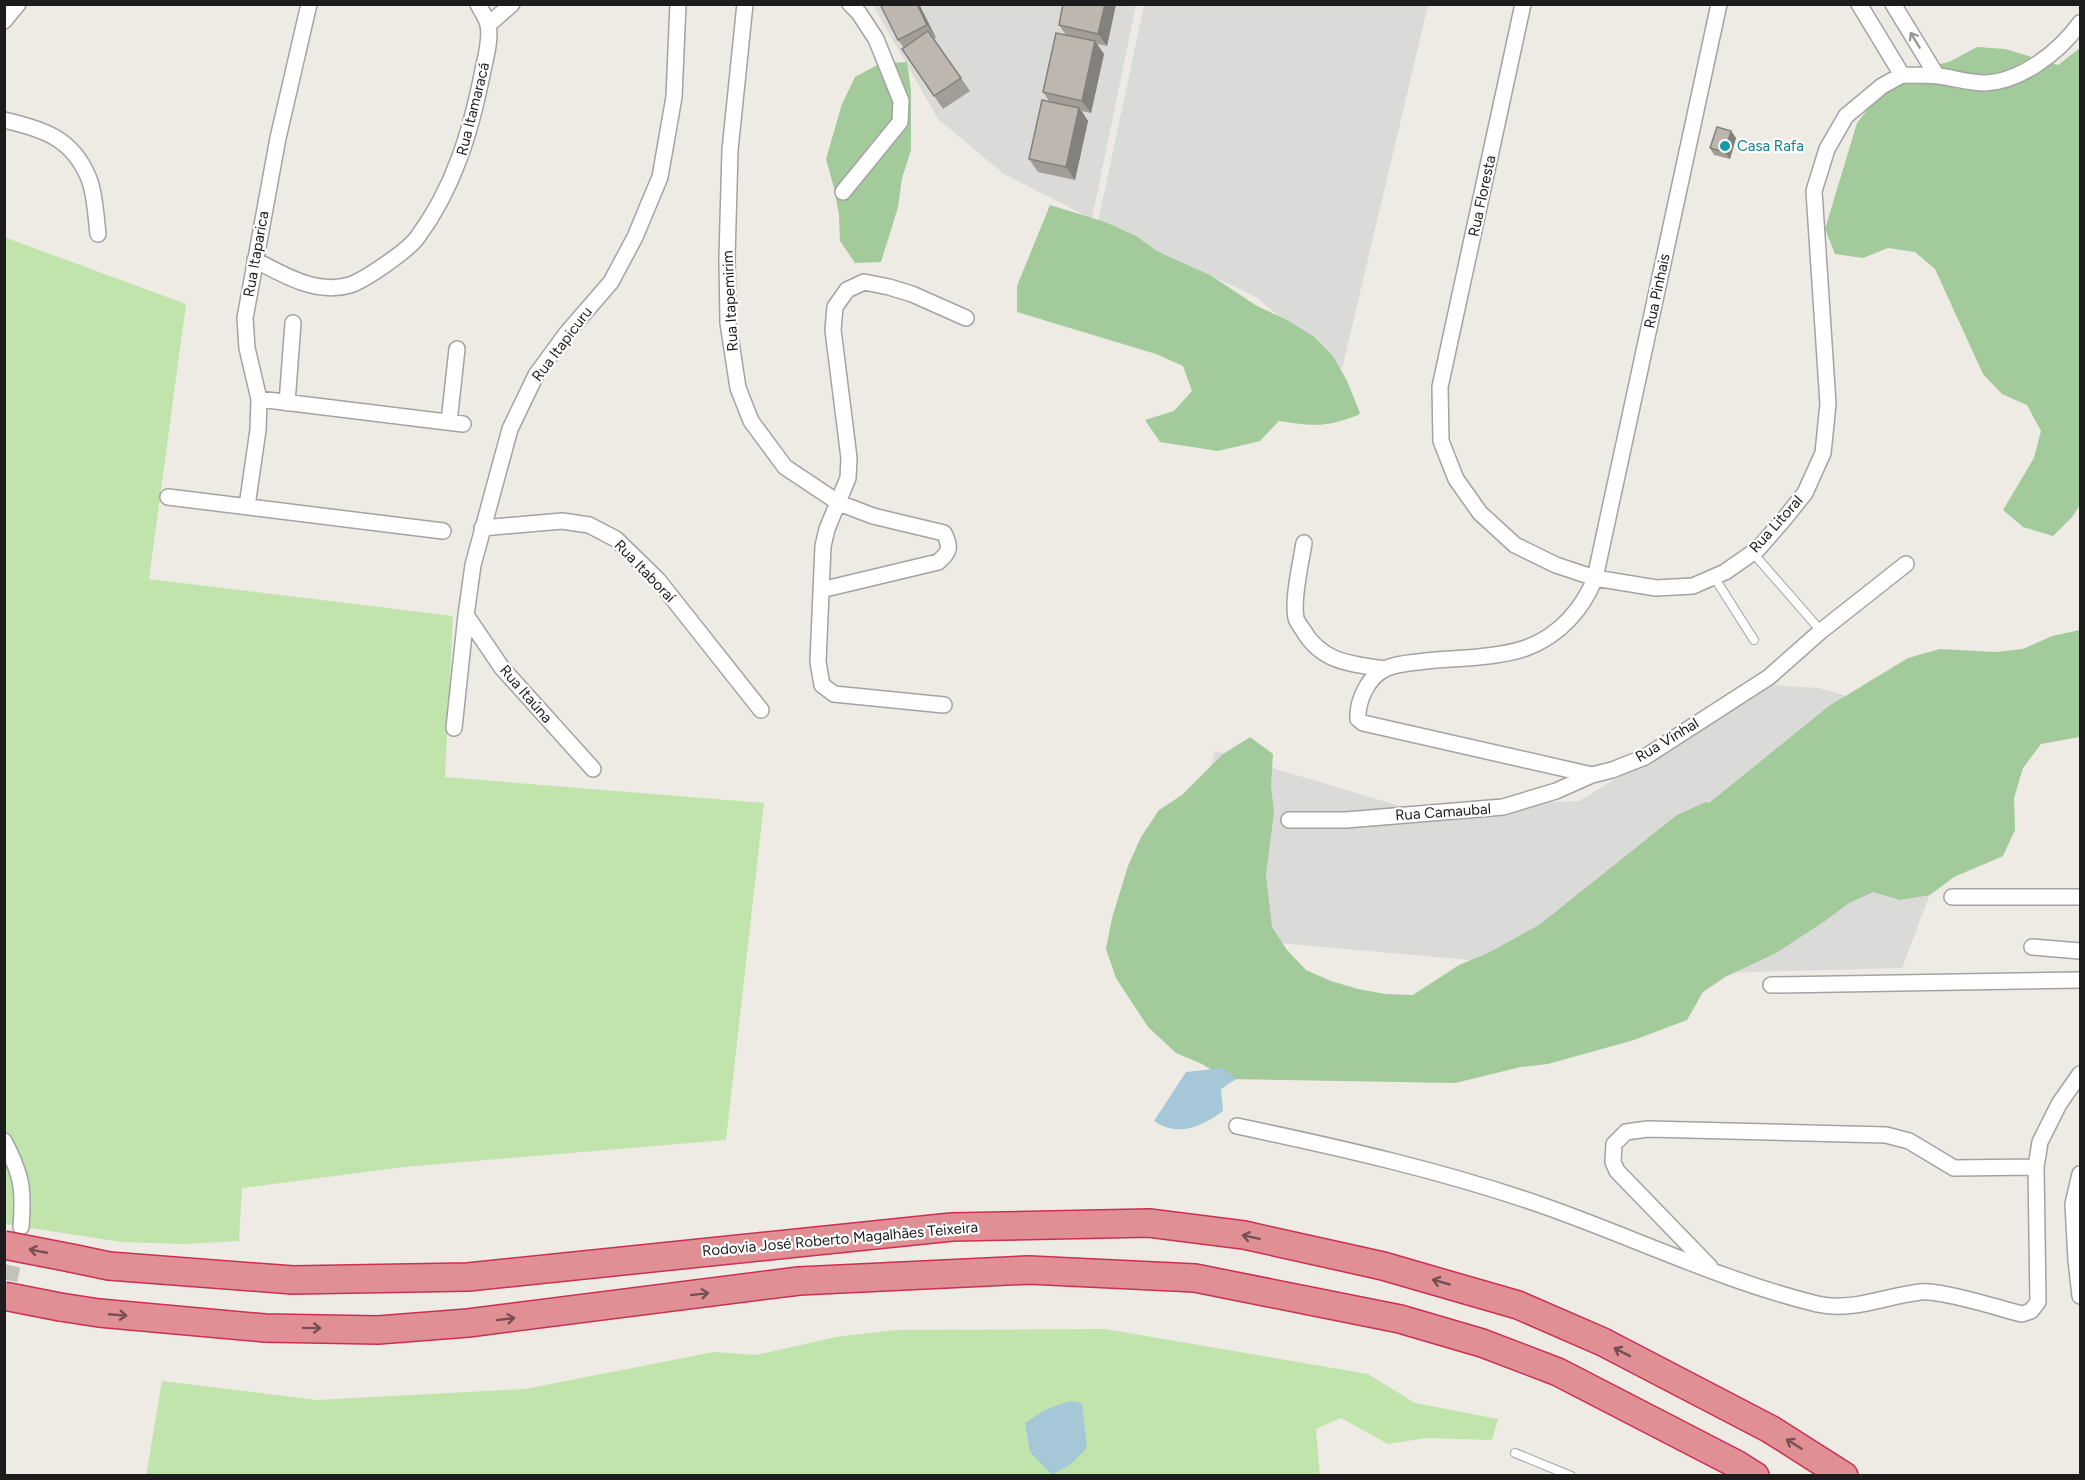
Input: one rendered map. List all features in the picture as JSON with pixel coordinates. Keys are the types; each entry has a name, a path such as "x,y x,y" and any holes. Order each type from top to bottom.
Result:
{"highway":[{"name":"Rodovia José Roberto Magalhães Teixeira","path":"13,1236 72,1258 109,1266 293,1280 468,1277 952,1227 1149,1223 1244,1235 1383,1266 1518,1305 1603,1342 1770,1429 1844,1476"},
{"path":"4,1296 99,1313 265,1328 378,1330 468,1323 799,1281 1029,1270 1195,1278 1400,1318 1482,1343 1558,1372 1755,1476"}],"street":[{"path":"4,21 18,4"},
{"name":"Rua Itaparica","path":"247,506 260,399 247,348 245,318 278,138 309,4"},
{"name":"Rua Itamaracá","path":"255,260 297,281 322,287 350,285 384,266 416,240 448,189 463,153 486,55 488,25 478,4"},
{"path":"488,25 512,4"},
{"name":"Rua Itapicuru","path":"454,728 473,565 510,429 536,375 566,334 611,282 635,237 660,177 674,97 678,4"},
{"name":"Rua Itapemirim","path":"745,4 730,150 727,258 729,323 738,388 751,421 785,467 839,503 873,516 944,533 950,545 948,554 938,562 821,590"},
{"path":"843,192 900,122 901,101 876,39 859,13 850,4"},
{"name":"Rua Floresta","path":"1523,4 1440,387 1441,441 1456,478 1480,513 1515,545 1556,565 1595,578"},
{"name":"Rua Pinhais","path":"1595,578 1719,4"},
{"path":"1859,4 1902,75 1937,76 1984,83 2003,81 2020,74 2056,51 2080,23"},
{"path":"1893,4 1937,76"},
{"name":"Rua Litoral","path":"1595,578 1656,588 1693,586 1725,572 1753,553 1805,493 1823,453 1828,404 1814,191 1827,149 1846,116 1882,86 1902,75"},
{"path":"4,120 38,128 59,140 75,155 90,180 98,234"},
{"path":"944,705 834,693 822,685 818,662 823,546 848,478 849,459 834,330 835,307 847,290 864,282 889,286 912,294 966,318"},
{"path":"287,402 293,323"},
{"path":"260,399 456,423 457,349"},
{"path":"168,497 443,531"},
{"name":"Rua Itaboraí","path":"482,528 562,521 590,525 616,539 658,580 762,710"},
{"path":"1304,543 1296,592 1296,618 1308,638 1330,658 1354,665 1385,669 1405,663 1506,653 1527,648 1550,635 1573,616 1587,597 1595,578"},
{"name":"Rua Vinhal","path":"1385,669 1370,679 1358,711 1358,719 1363,723 1592,775 1645,757 1769,677 1821,631 1906,564"},
{"name":"Rua Itaúna","path":"466,615 502,668 593,769"},
{"name":"Rua Camaubal","path":"1289,820 1346,820 1503,807 1556,791 1592,775"},
{"path":"1952,897 2080,897"},
{"path":"2032,947 2080,951"},
{"path":"1771,985 2080,980"},
{"path":"1237,1126 1471,1181 1545,1206 1744,1284 1820,1304 1863,1305 1922,1292 1950,1296 2022,1314 2031,1311 2038,1302 2036,1167 2040,1142 2060,1104 2080,1074"},
{"path":"1713,1270 1617,1171 1613,1162 1614,1144 1626,1132 1648,1129 1886,1134 1908,1141 1954,1168 2036,1167"},
{"path":"4,1141 18,1168 23,1200 13,1236"},
{"path":"2080,1174 2073,1204 2080,1296"}],"lane":[{"path":"1753,553 1821,631"},
{"path":"1714,577 1754,640"},
{"path":"1515,1453 1571,1476"}],"shaded area":[{"path":"873,5 1136,5 1092,219 1004,174 938,119"},
{"path":"1144,5 1428,5 1342,369 1256,297 1176,259 1097,227"},
{"path":"1770,685 1819,688 1883,707 1955,828 1902,968 1640,975 1166,933 1215,751 1400,806 1579,801"}],"green space":[{"path":"1977,47 2005,49 2058,65 2080,48 2080,505 2073,516 2053,536 2023,527 2003,510 2034,458 2041,431 2027,405 2002,394 1983,374 1935,269 1915,252 1888,248 1863,258 1835,254 1825,229 1857,123 1875,100 1920,70 1951,61"},
{"path":"907,62 911,90 911,150 902,178 898,207 881,262 855,263 840,241 839,215 826,159 842,104 855,77 881,63"},
{"path":"1050,205 1105,222 1136,236 1157,251 1210,275 1257,306 1287,320 1313,336 1333,356 1347,381 1360,413 1327,424 1310,425 1279,421 1260,441 1218,451 1160,442 1145,420 1174,411 1192,391 1183,366 1156,354 1017,312 1017,286"},
{"path":"4,237 186,304 149,579 453,616 445,777 764,803 726,1140 404,1167 242,1188 239,1241 184,1244 121,1242 5,1224"},
{"path":"2080,630 2080,737 2041,744 2023,768 2014,798 2015,830 2003,856 1954,877 1930,895 1900,900 1873,892 1849,903 1776,953 1725,977 1703,992 1687,1020 1634,1040 1548,1064 1521,1067 1455,1083 1226,1079 1202,1064 1176,1053 1148,1027 1116,978 1106,949 1112,918 1128,866 1141,837 1159,810 1182,795 1223,754 1250,737 1273,754 1271,786 1274,812 1266,875 1272,927 1287,950 1306,970 1358,989 1385,994 1413,995 1459,965 1488,953 1539,925 1677,815 1706,802 1709,803 1829,706 1908,658 1940,649 1996,652 2023,649 2052,636"},
{"path":"1105,1329 1368,1374 1415,1403 1498,1419 1492,1440 1426,1438 1388,1444 1341,1418 1316,1429 1320,1476 146,1476 162,1381 317,1400 525,1389 714,1352 756,1355 836,1337 896,1330"}],"water":[{"path":"1223,1068 1236,1079 1221,1089 1223,1111 1190,1128 1172,1129 1154,1121 1186,1072"},
{"path":"1070,1401 1082,1403 1087,1448 1071,1464 1052,1475 1030,1452 1025,1423 1045,1410"}],"building":[{"path":"880,4 917,4 927,25 898,40"},
{"path":"1063,4 1105,4 1098,34 1059,25"},
{"path":"928,31 961,78 934,96 902,49"},
{"path":"1056,33 1095,41 1082,101 1043,92"},
{"path":"1042,100 1079,108 1066,167 1029,159"},
{"path":"1717,127 1731,131 1725,152 1710,148"}],"tunnel":[{"path":"5,1303 18,1242"}],"place":[{"name":"Casa Rafa","path":"1725,146"}]}
